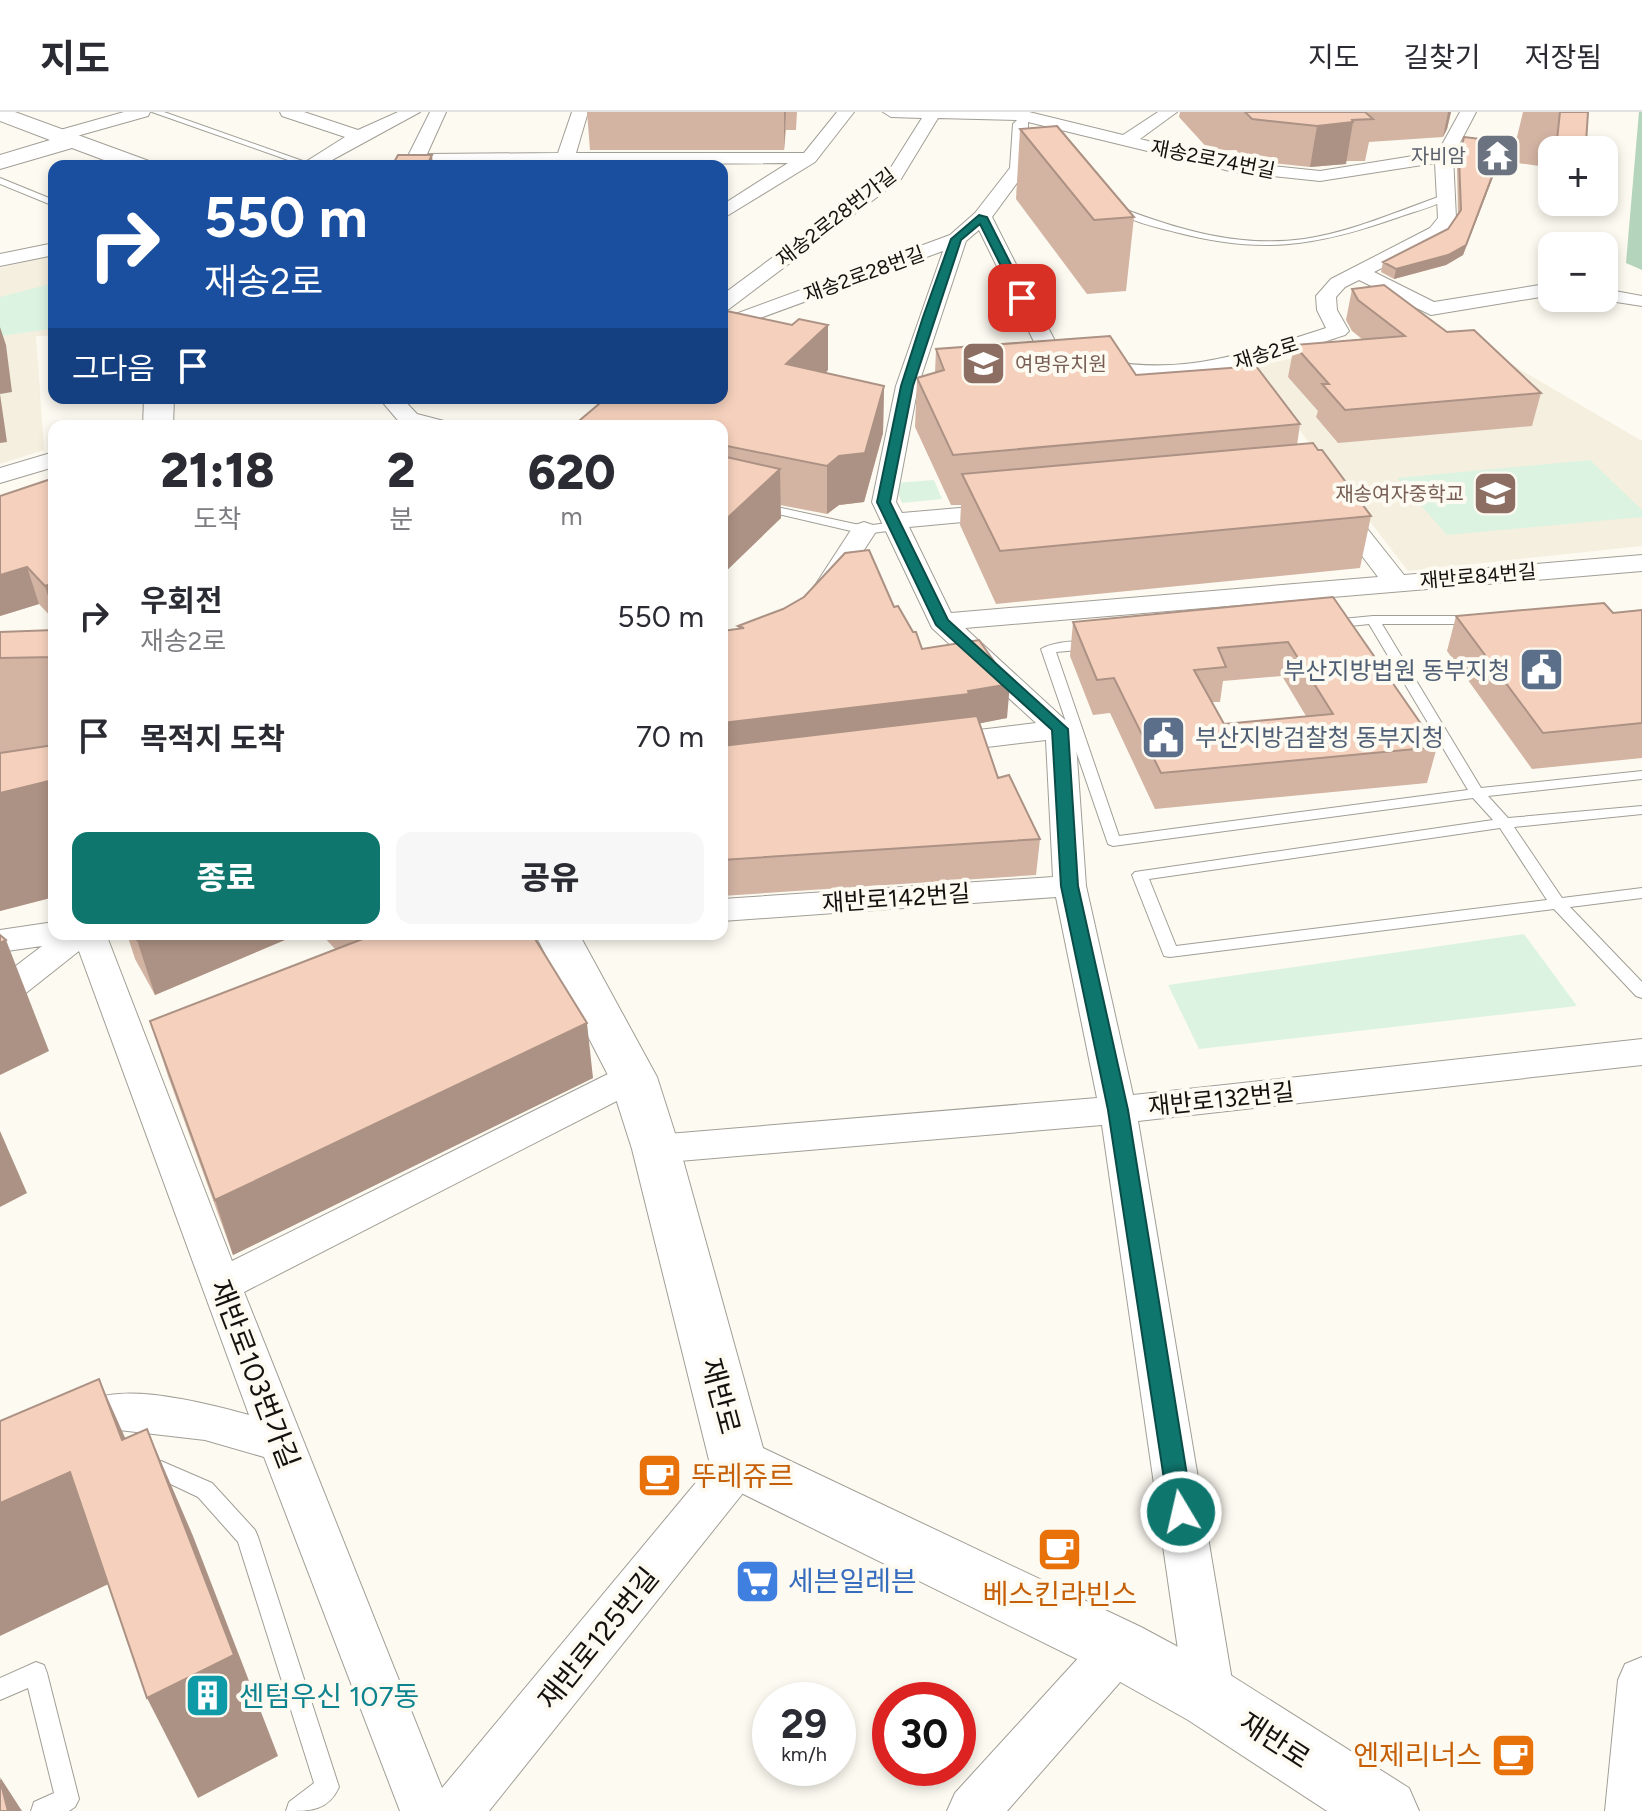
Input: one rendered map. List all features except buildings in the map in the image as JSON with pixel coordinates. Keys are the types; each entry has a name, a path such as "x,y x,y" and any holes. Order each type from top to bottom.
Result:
{"main road":[{"path":"0,114 125,160"},
{"path":"0,162 65,138"},
{"name":"재반로","path":"560,940 633,1077 656,1149 739,1464 1119,1648 1210,1698 1386,1811"}],"street":[{"path":"65,138 142,112"},
{"path":"288,112 359,136"},
{"path":"318,160 359,136 412,112"},
{"path":"415,160 438,112"},
{"path":"565,160 580,112"},
{"path":"728,209 809,158 846,112"},
{"name":"재송2로74번길","path":"891,112 1021,115 1234,167 1320,176 1444,156"},
{"name":"재송2로74번길","path":"1126,140 1169,112"},
{"path":"1397,292 1363,299 1331,291 1338,283 1437,232 1447,218 1444,156 1468,112"},
{"name":"재송2로28번가길","path":"728,300 895,175 933,113"},
{"name":"재송2로28번길","path":"728,324 957,239 1026,171 1021,115"},
{"path":"686,160 809,158"},
{"name":"재송2로","path":"982,217 1049,351 1084,365 1146,375 1188,373 1231,364 1338,331 1327,310 1326,296 1331,291"},
{"path":"957,239 907,386 884,502 885,526 942,622 1060,729 1070,886 1118,1110 1210,1698"},
{"path":"0,245 22,255"},
{"path":"0,260 48,250"},
{"path":"1359,272 1431,309 1538,291"},
{"path":"1618,298 1636,301"},
{"path":"1231,364 1249,388"},
{"path":"0,476 48,461"},
{"name":"재반로84번길","path":"1327,495 1396,583 1642,563"},
{"path":"803,613 815,605 885,526 1035,508"},
{"path":"942,622 1396,583"},
{"path":"906,747 1060,729"},
{"name":"재반로142번길","path":"728,910 1070,886"},
{"path":"0,941 48,934"},
{"path":"0,996 71,940"},
{"name":"재반로103번가길","path":"91,940 281,1443 426,1811"},
{"name":"재반로132번길","path":"656,1149 1118,1110 1642,1052"},
{"path":"221,1285 633,1077"},
{"path":"0,1451 45,1431 119,1412 205,1421 281,1443"},
{"name":"재반로125번길","path":"456,1811 739,1464"},
{"path":"973,1811 1119,1648"},
{"path":"1631,1811 1642,1680"}],"lane":[{"path":"156,112 295,160"},
{"path":"0,181 48,201"},
{"path":"1103,203 1160,227 1188,234 1227,241 1296,242 1329,236 1447,197"},
{"path":"728,499 885,526"},
{"path":"1373,620 1477,793 1504,823 1557,903 1642,992"},
{"path":"1311,625 1373,620 1484,620"},
{"path":"1110,643 1048,649 1113,841 1477,793 1642,775"},
{"path":"1642,810 1504,823 1140,875 1170,952 1642,893"},
{"path":"131,1480 161,1470 205,1490 247,1537 327,1787 298,1811"},
{"path":"0,1689 36,1673 67,1799 43,1811"},
{"path":"64,1787 78,1811"}],"shaded area":[{"path":"48,256 48,336 36,336 44,450 0,464 0,268"},
{"name":"재송여자중학교","path":"1453,330 1642,441 1642,546 1408,571 1250,366"}],"green space":[{"path":"1639,112 1642,112 1642,270 1626,263"},
{"path":"48,285 48,330 0,336 0,297"},
{"path":"1590,460 1642,510 1642,517 1447,535 1397,478"},
{"path":"934,480 942,499 902,503 894,483"},
{"path":"1524,934 1577,1006 1199,1049 1168,985"}],"place":[{"name":"자비암","path":"1497,156"},
{"name":"여명유치원","path":"984,364"},
{"name":"재송여자중학교","path":"1495,494"},
{"name":"부산지방법원 동부지청","path":"1541,670"},
{"name":"부산지방검찰청 동부지청","path":"1164,737"},
{"name":"뚜레쥬르","path":"660,1476"},
{"name":"베스킨라빈스","path":"1060,1550"},
{"name":"세븐일레븐","path":"757,1581"},
{"name":"센텀우신 107동","path":"208,1696"},
{"name":"엔제리너스","path":"1513,1755"}],"route":[{"path":"1022,298 982,217 957,239 929,317 907,386 884,502 942,622 1060,729 1070,886 1118,1110 1181,1512"}]}
